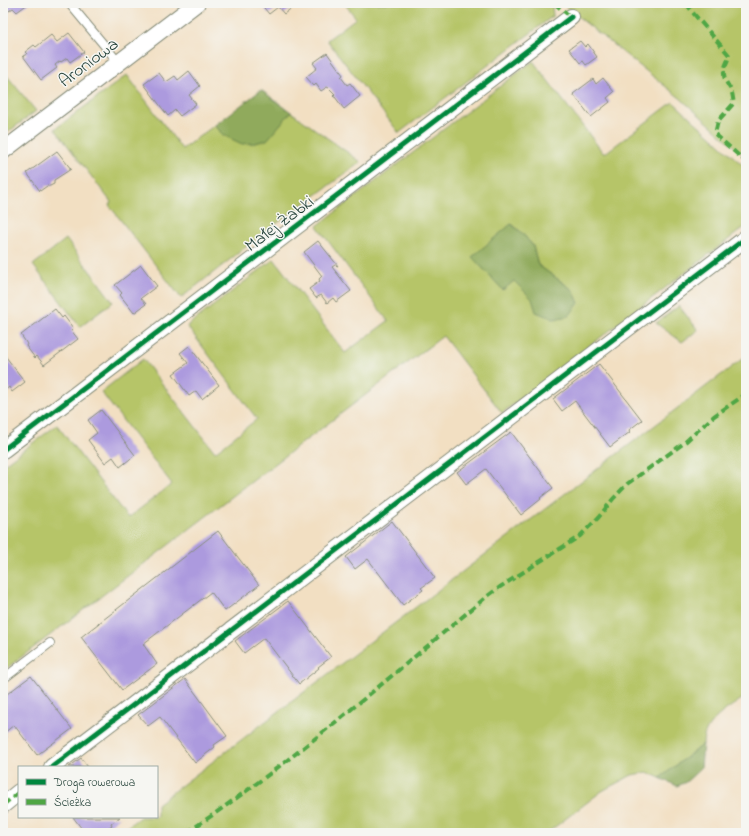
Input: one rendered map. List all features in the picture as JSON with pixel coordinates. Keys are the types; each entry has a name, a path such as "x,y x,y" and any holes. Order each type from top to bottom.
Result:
{"street":[{"name":"Aroniowa","path":"3,151 197,3"},
{"name":"Małej Żabki","path":"3,450 571,17"},
{"path":"53,766 746,238"},
{"path":"3,805 18,793"}],"lane":[{"path":"69,3 119,63"},
{"path":"3,679 50,643"}],"green space":[{"path":"344,3 549,3 552,5 553,16 399,133 327,40 356,18"},
{"path":"561,3 746,3 746,157 680,98"},
{"path":"533,61 604,154 673,102 746,168 746,226 502,413 443,336 3,671 3,465 57,425 128,518 172,484 101,392 143,359 215,452 257,419 187,326 274,259 345,353 388,321 317,226","holes":["512,224 533,246 538,265 573,290 532,299 514,281 472,257"]},
{"path":"3,71 36,111 3,136"},
{"path":"127,75 182,149 215,125 223,135 255,143 266,140 291,112 361,162 265,232 181,298 109,205 111,202 55,129"},
{"path":"261,90 291,112 267,140 242,144 223,135 215,125"},
{"path":"511,224 522,233 533,246 538,265 573,290 579,303 569,316 554,319 536,312 532,299 514,281 503,290 472,257"},
{"path":"66,239 113,302 80,327 33,265"},
{"path":"679,306 698,330 682,342 656,323"},
{"path":"746,356 746,696 725,710 712,722 707,728 703,744 660,778 647,772 632,775 602,791 547,833 119,833 139,818 158,818 158,803"},
{"path":"703,744 701,768 686,782 677,786 660,778"}],"building":[{"path":"3,3 29,3 17,12 13,8 3,15"},
{"path":"260,3 298,3 284,14 278,7 269,14"},
{"path":"69,33 84,52 70,62 67,58 61,62 60,61 55,65 57,68 41,80 23,56 27,54 25,52 34,45 36,47 51,35 57,42"},
{"path":"580,41 585,47 588,44 597,57 586,65 583,61 580,63 569,49"},
{"path":"327,53 343,75 341,77 347,85 350,83 360,96 344,109 333,96 335,94 329,88 327,87 321,91 316,84 314,86 306,77 317,68 313,63"},
{"path":"189,71 200,86 189,95 196,104 180,116 175,110 168,116 144,84 159,73 166,82 175,76 178,80"},
{"path":"603,78 614,92 607,98 610,102 591,117 573,94 593,79 596,84"},
{"path":"57,151 71,169 54,180 54,184 47,186 40,191 27,173"},
{"path":"318,241 338,266 335,265 332,267 351,291 336,302 333,298 327,303 321,295 316,298 309,289 320,281 319,279 322,276 304,252"},
{"path":"141,265 157,286 141,298 146,304 134,313 120,295 122,293 115,285"},
{"path":"55,309 62,318 64,316 73,328 71,330 78,339 44,365 37,356 35,358 26,346 27,344 21,335"},
{"path":"189,346 219,385 202,399 196,391 189,396 173,374 188,363 180,353"},
{"path":"3,353 25,382 12,392 9,387 3,392"},
{"path":"599,364 642,420 629,430 630,432 610,447 575,401 562,411 553,399"},
{"path":"101,410 135,455 120,467 113,457 105,463 88,440 97,433 88,420"},
{"path":"511,432 553,488 521,515 486,469 466,484 457,472"},
{"path":"392,521 435,578 421,588 423,590 403,605 368,559 355,569 346,557"},
{"path":"218,531 259,585 225,611 211,592 143,644 157,664 122,690 81,637"},
{"path":"288,601 331,657 299,684 264,638 244,653 235,641"},
{"path":"31,676 72,729 37,755 14,725 4,733 6,736 3,738 3,697"},
{"path":"185,679 227,736 214,745 215,747 195,763 160,717 148,726 138,715"},
{"path":"81,758 87,766 70,766"},
{"path":"74,818 119,818 103,833 85,833"}],"marked path":[{"path":"554,3 571,17"},
{"path":"686,3 729,55 724,69 724,77 731,91 734,103 718,121 715,134 746,162"},
{"path":"186,833 264,778 338,720 485,598 580,536 598,518 627,484 684,443 714,416 746,394"},
{"path":"3,805 18,793"}],"cycle path":[{"path":"3,450 571,17"},
{"path":"53,766 746,238"}]}
